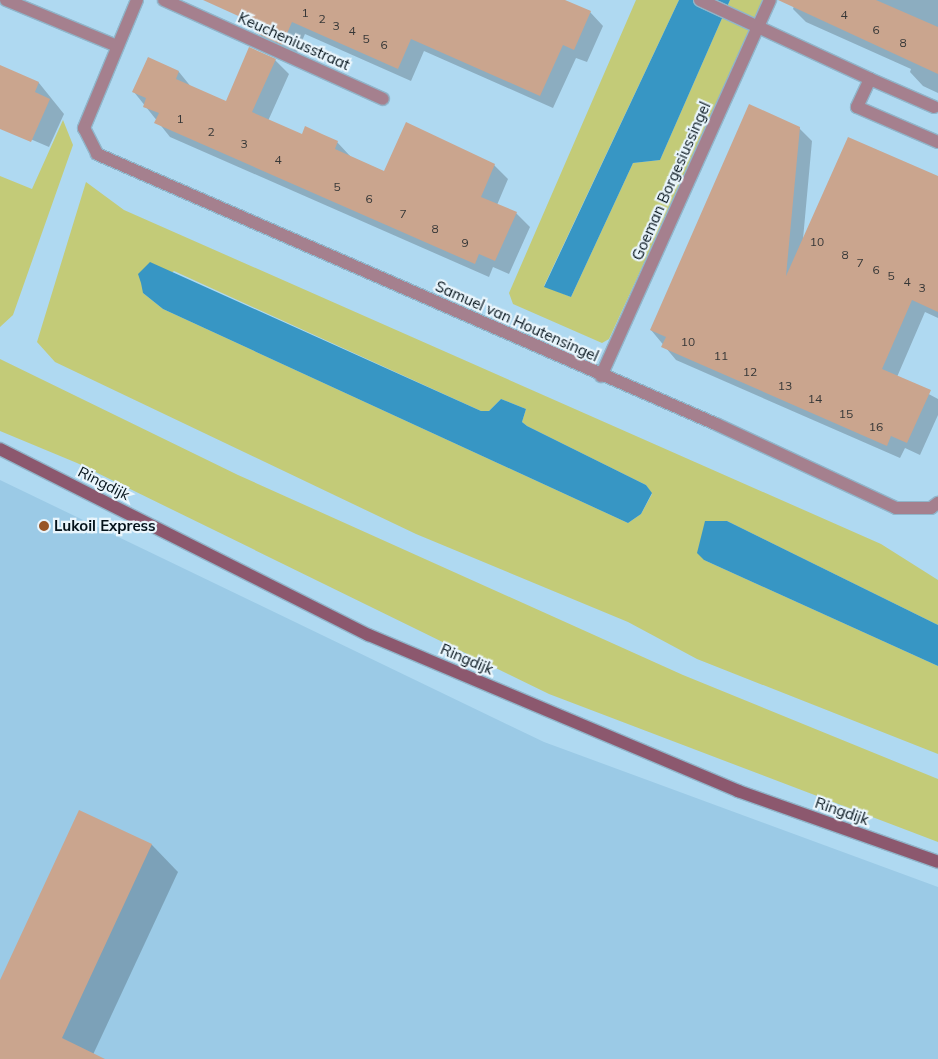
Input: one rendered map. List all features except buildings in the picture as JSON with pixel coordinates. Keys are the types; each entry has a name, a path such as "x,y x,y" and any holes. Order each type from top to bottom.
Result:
{"main road":[{"name":"Ringdijk","path":"0,450 369,635 738,791 938,862"}],"street":[{"path":"6,0 116,46 137,0"},
{"name":"Keucheniusstraat","path":"164,0 383,99"},
{"path":"700,0 934,107"},
{"name":"Goeman Borgesiussingel","path":"601,376 770,0"},
{"name":"Samuel van Houtensingel","path":"116,46 84,128 87,142 97,154 896,508 931,508 938,503"},
{"path":"870,79 857,107 938,142"}],"shaded area":[{"path":"679,0 730,0 660,160 633,163 571,297 544,287"},
{"path":"150,262 481,411 489,411 501,399 526,409 522,422 527,426 646,485 652,493 641,514 628,523 163,309 143,293 138,274"},
{"path":"0,480 544,742 938,887 938,1059 0,1059"},
{"path":"705,521 727,521 938,625 938,666 704,560 697,553"}],"green space":[{"path":"636,0 679,0 544,286 571,297 633,163 660,160 730,0 765,0 609,339 602,343 513,304 509,293"},
{"path":"63,120 73,145 13,315 0,327 0,176 32,189"},
{"path":"86,182 124,210 881,544 938,580 938,625 727,521 704,560 938,666 938,754 697,659 628,622 416,534 55,362 37,342","holes":["174,271 481,411 489,411 501,399 526,409 522,422 527,426 646,485 652,494 641,514 628,523 163,309 143,293"]},
{"path":"0,359 238,475 683,675 938,779 938,842 549,694 77,463 0,431"}],"place":[{"name":"Lukoil Express","path":"44,526"}]}
